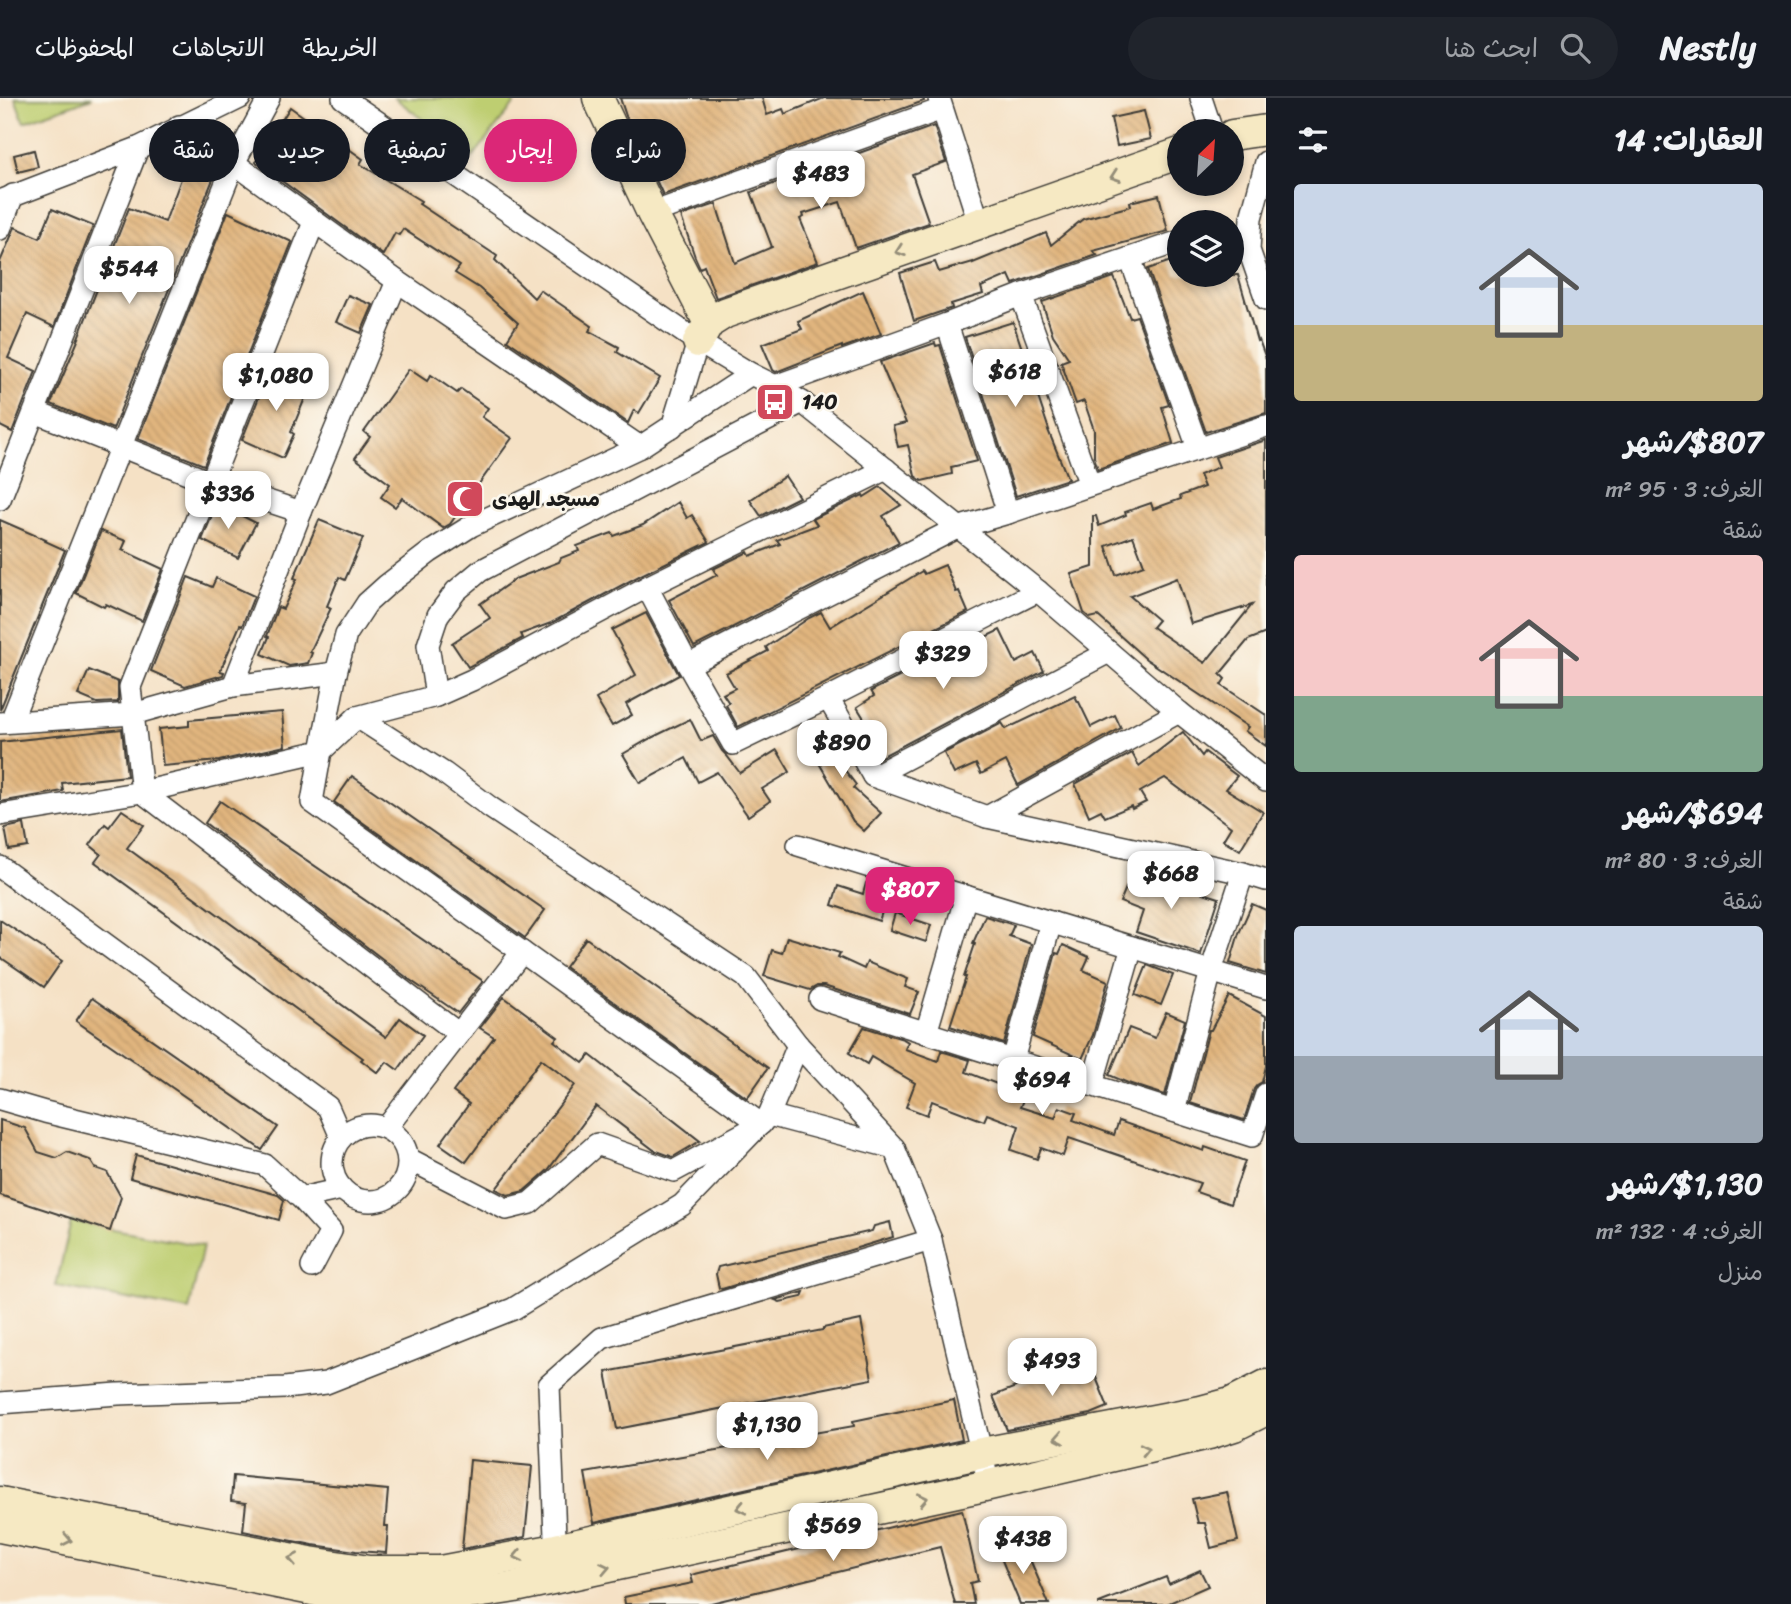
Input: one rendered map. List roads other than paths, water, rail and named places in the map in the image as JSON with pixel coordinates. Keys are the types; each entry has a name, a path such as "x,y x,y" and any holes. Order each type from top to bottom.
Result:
{"street":[{"path":"195,119 240,98"},
{"path":"239,154 269,98"},
{"path":"343,98 703,333 751,374 802,402 1038,591 1179,712 1266,781"},
{"path":"598,98 652,213 703,333"},
{"path":"1201,98 1208,119"},
{"path":"652,213 941,104 979,223"},
{"path":"1244,133 1266,130"},
{"path":"0,229 7,198 149,142"},
{"path":"2,490 138,148"},
{"path":"1244,150 1266,150"},
{"path":"671,427 703,333 724,313 1167,158"},
{"path":"1244,214 1266,162"},
{"path":"239,167 397,281 640,447"},
{"path":"226,182 121,447 6,722 133,714 233,685 335,673"},
{"path":"314,222 130,687 142,792 459,1034"},
{"path":"1244,227 1258,253 1266,299"},
{"path":"775,386 1021,295 1167,246"},
{"path":"1130,258 1198,448"},
{"path":"233,685 397,281"},
{"path":"1021,295 1090,485"},
{"path":"947,324 1008,513"},
{"path":"751,374 640,447 471,526 430,552 367,603 346,635 335,673 312,802 765,1120 894,1148"},
{"path":"436,696 428,645 439,615 456,592 480,571 802,402"},
{"path":"34,412 210,482 301,512"},
{"path":"688,665 957,527 1008,513 1266,426"},
{"path":"0,815 142,792 321,751 357,716 436,696 472,680 647,587 886,468"},
{"path":"647,587 733,744 1038,591"},
{"path":"873,776 1109,652"},
{"path":"828,698 873,776 987,817 1266,880"},
{"path":"987,817 1179,712"},
{"path":"357,716 746,977 798,1045 894,1148 931,1240 989,1485"},
{"path":"798,845 1266,988"},
{"path":"0,867 328,1107 341,1137"},
{"path":"1174,1111 1211,971 1242,873"},
{"path":"926,1033 966,896"},
{"path":"1013,1060 1051,922"},
{"path":"1092,1085 1132,947"},
{"path":"387,1128 523,952"},
{"path":"820,999 1252,1136 1266,1094"},
{"path":"0,1403 118,1394 326,1384 513,1309 682,1205 765,1120 798,1045"},
{"path":"0,1099 265,1166 301,1198 331,1231 312,1267"},
{"path":"409,1159 506,1209 530,1203 597,1144 674,1171 765,1120"},
{"path":"374,1124 387,1128 398,1136 405,1146 409,1159 408,1172 400,1187 390,1196 364,1201 351,1196 334,1177 331,1161 334,1148 341,1137 360,1125 374,1124"},
{"path":"301,1198 342,1189"},
{"path":"556,1564 549,1385 602,1338 931,1240"},
{"path":"0,1527 322,1592 358,1597 459,1596 515,1587 556,1564 982,1454 1216,1407 1266,1385"},
{"path":"0,1502 369,1571 440,1571 556,1564 989,1485 1209,1434 1234,1426 1266,1410"}],"place":[{"name":"140","path":"775,402"},
{"name":"مسجد الهدى","path":"465,499"}]}
